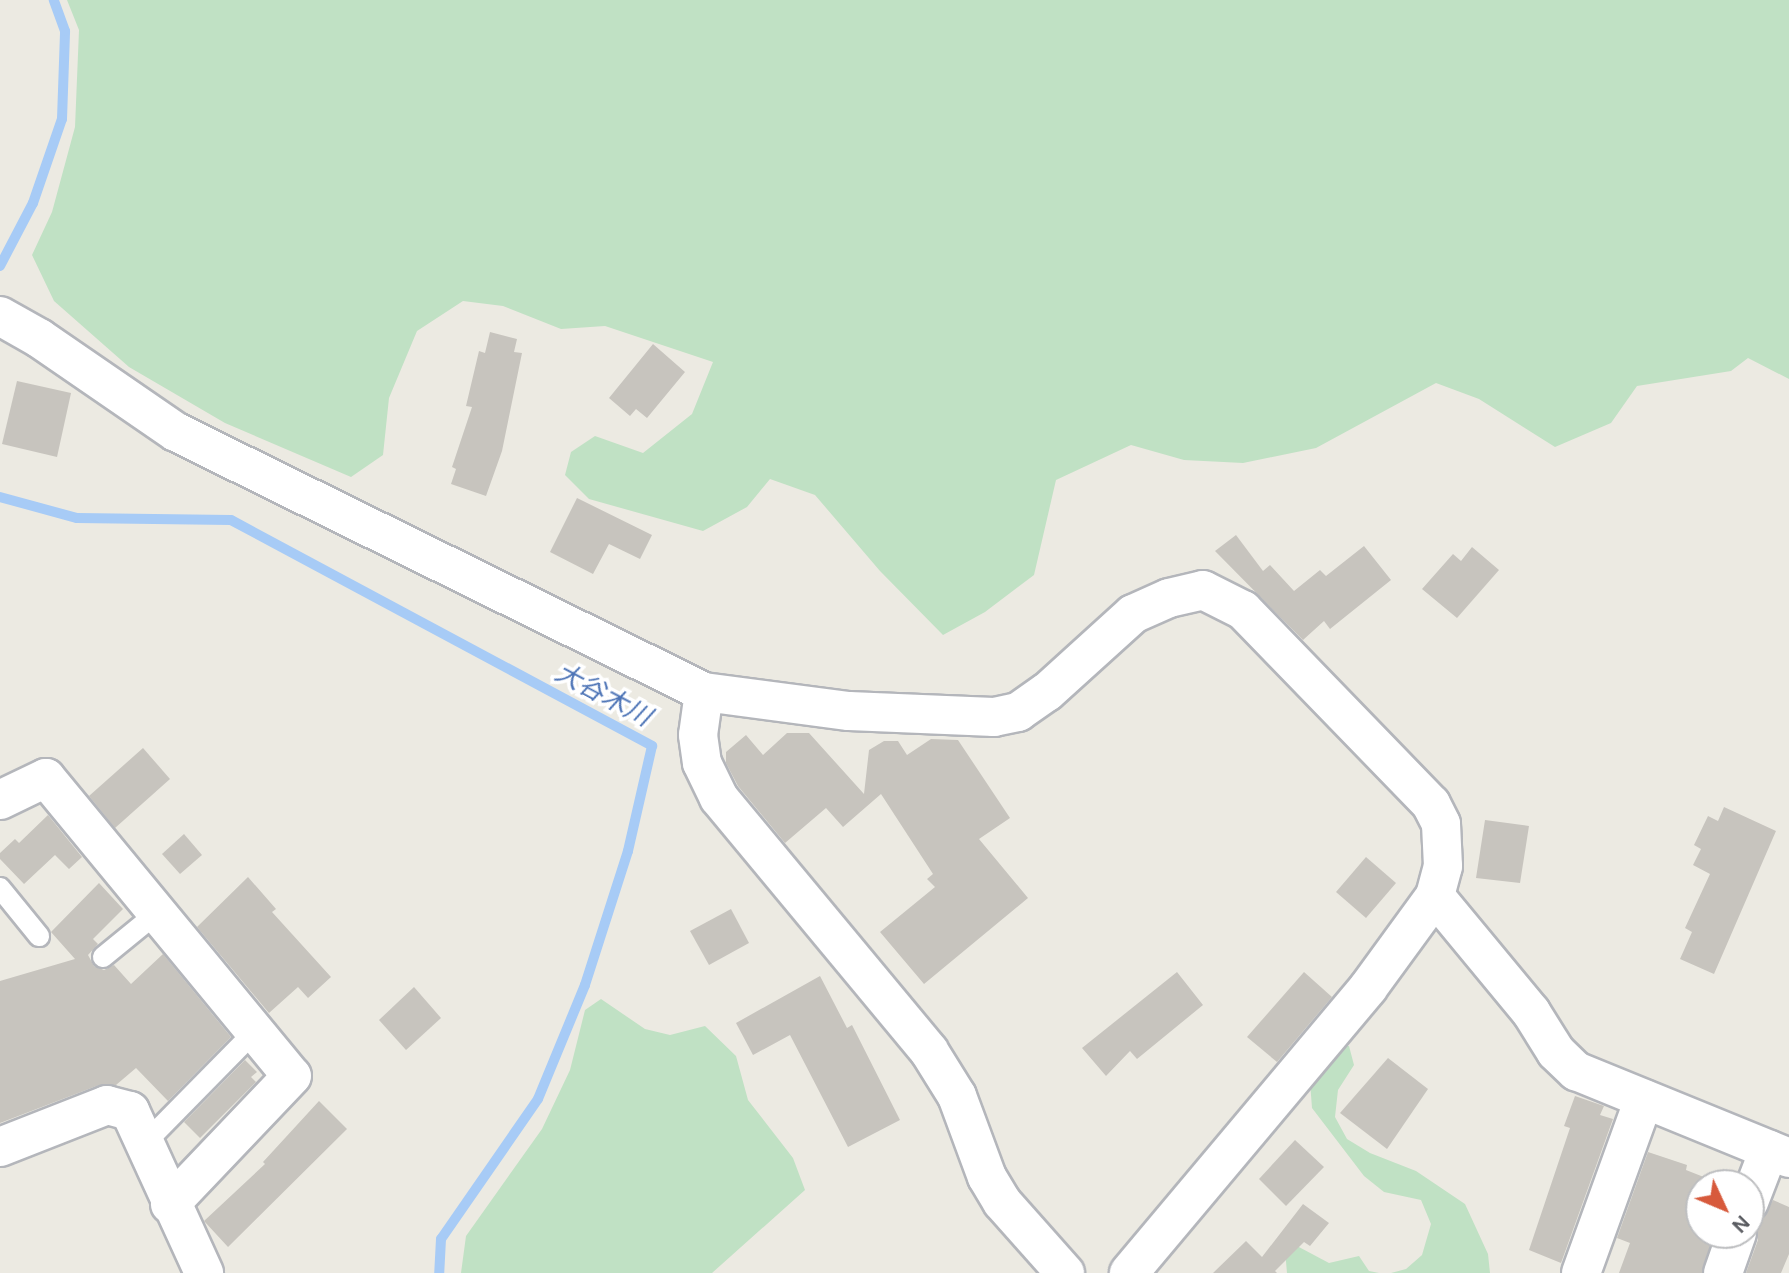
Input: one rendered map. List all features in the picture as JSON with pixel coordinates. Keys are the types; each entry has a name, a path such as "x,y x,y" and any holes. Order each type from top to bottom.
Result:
{"street":[{"path":"0,316 39,338 176,432 704,692 849,711 1006,714 1018,712 1047,692 1133,614 1169,598 1203,590 1243,610 1431,804 1441,824 1443,866 1435,896 1368,988 1129,1273"},
{"path":"704,692 698,735 702,763 719,798 929,1051 957,1096 987,1177 1002,1202 1065,1273"},
{"path":"0,800 46,778 292,1076 170,1204"},
{"path":"1435,896 1531,1012 1556,1052 1576,1071 1779,1154 1765,1176"},
{"path":"1581,1273 1644,1099"},
{"path":"0,1147 107,1105 130,1111 204,1273"},
{"path":"1723,1273 1731,1249"}],"lane":[{"path":"0,888 39,936"},
{"path":"103,957 157,913"},
{"path":"144,1144 255,1031"}],"green space":[{"path":"67,0 1789,0 1789,379 1748,358 1731,371 1637,386 1611,423 1555,447 1479,399 1436,383 1316,448 1243,463 1184,460 1131,445 1056,480 1034,575 985,612 943,635 880,571 815,495 770,479 747,507 703,531 589,499 565,475 571,452 595,436 643,453 692,414 713,362 605,326 561,329 503,306 463,301 417,331 389,398 383,455 351,477 225,423 129,367 54,301 32,255 52,212 75,127 79,30"},
{"path":"601,999 645,1029 670,1035 705,1026 736,1056 748,1100 793,1158 805,1190 712,1273 461,1273 466,1236 542,1129 570,1070 585,1010"},
{"path":"1335,1046 1349,1046 1354,1065 1338,1090 1335,1117 1347,1139 1370,1153 1416,1171 1465,1204 1488,1254 1490,1273 1391,1273 1406,1269 1422,1255 1431,1224 1421,1200 1384,1192 1364,1176 1312,1108 1310,1082"},
{"path":"1297,1246 1329,1263 1359,1256 1369,1271 1379,1273 1287,1273 1285,1250"}],"building":[{"path":"490,332 517,339 514,352 522,353 502,451 486,496 451,484 456,469 452,467 472,407 466,406 479,351 485,353"},
{"path":"653,344 685,372 647,418 636,409 630,416 609,398"},
{"path":"17,381 71,393 57,457 2,444"},
{"path":"577,498 652,535 640,559 609,544 593,574 550,552"},
{"path":"1236,535 1263,571 1270,565 1294,591 1320,570 1326,576 1364,546 1391,580 1330,629 1324,621 1303,640 1215,551"},
{"path":"1472,547 1499,570 1457,618 1422,589 1453,554 1461,561"},
{"path":"787,733 809,733 864,794 869,750 884,741 898,741 907,755 931,739 958,740 1010,818 979,839 1028,898 924,984 880,932 935,887 927,879 933,874 881,794 843,827 826,808 785,843 738,786 726,763 726,752 746,735 763,755"},
{"path":"143,748 170,779 115,828 89,796"},
{"path":"1724,807 1776,831 1714,974 1680,959 1692,932 1685,928 1710,874 1693,865 1701,849 1694,845 1708,816 1718,821"},
{"path":"48,815 82,857 69,869 55,855 24,884 0,859 0,853 15,839 19,843"},
{"path":"1485,820 1529,826 1520,883 1476,878"},
{"path":"184,834 202,855 180,874 162,854"},
{"path":"1366,857 1396,883 1366,918 1336,892"},
{"path":"248,877 276,909 272,912 331,977 308,998 298,987 269,1013 197,927"},
{"path":"99,883 123,909 93,939 98,944 88,955 94,966 104,970 114,965 131,984 163,954 231,1037 168,1101 136,1068 116,1085 99,1085 0,1123 0,981 75,959 51,932"},
{"path":"731,909 749,943 709,965 690,931"},
{"path":"1177,972 1203,1005 1137,1059 1130,1051 1106,1076 1082,1048"},
{"path":"1304,972 1332,997 1277,1062 1247,1037"},
{"path":"820,976 847,1028 852,1025 900,1120 848,1147 790,1035 753,1055 736,1023"},
{"path":"414,987 441,1018 406,1050 379,1020"},
{"path":"1388,1058 1428,1089 1387,1149 1340,1113"},
{"path":"245,1060 257,1072 251,1077 256,1082 200,1138 184,1122"},
{"path":"1575,1096 1604,1106 1600,1115 1613,1119 1561,1263 1529,1250 1570,1128 1564,1126"},
{"path":"319,1101 347,1129 228,1247 204,1221 265,1164 263,1162"},
{"path":"1295,1140 1324,1167 1286,1206 1259,1179"},
{"path":"1648,1152 1687,1165 1685,1249 1709,1249 1702,1273 1619,1273 1630,1243 1617,1238"},
{"path":"1773,1200 1789,1207 1789,1254 1781,1273 1746,1273 1755,1249 1765,1249 1765,1215"},
{"path":"1303,1204 1329,1223 1310,1246 1304,1242 1275,1271 1277,1273 1213,1273 1246,1241 1262,1257"}],"waterway":[{"name":"大谷木川","path":"0,266 33,203 62,119 65,31 54,0"},
{"name":"大谷木川","path":"0,497 77,518 231,520 652,746 628,851 585,985 538,1099 441,1239 439,1273"}]}
